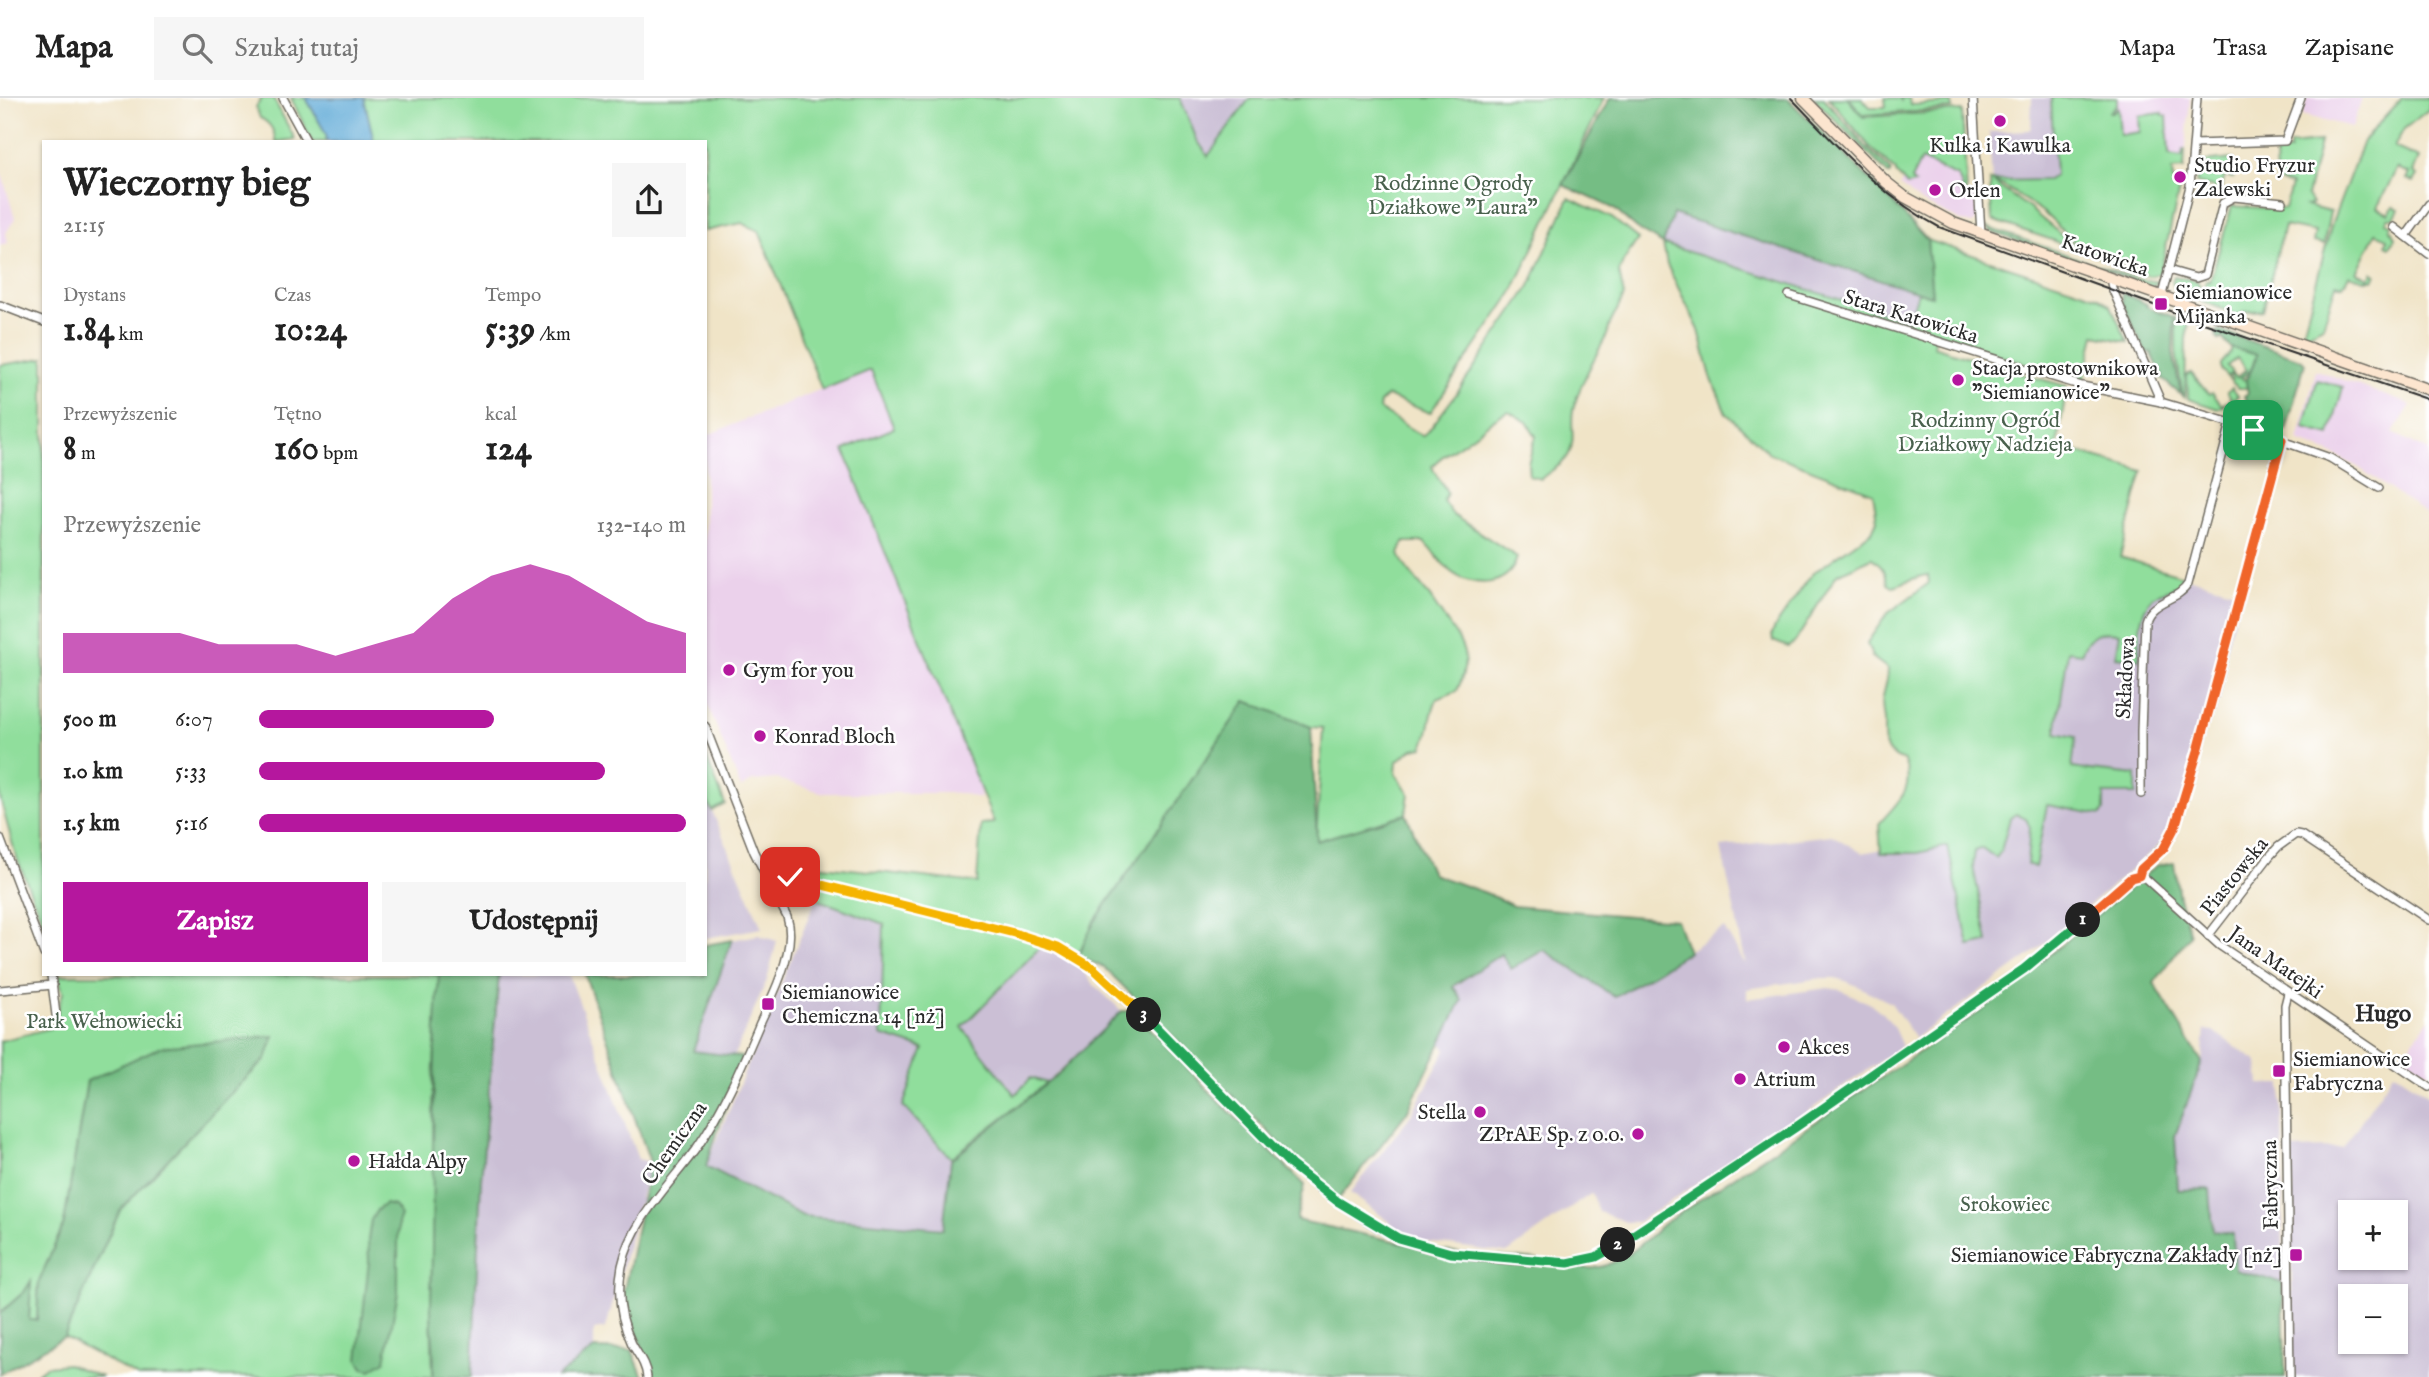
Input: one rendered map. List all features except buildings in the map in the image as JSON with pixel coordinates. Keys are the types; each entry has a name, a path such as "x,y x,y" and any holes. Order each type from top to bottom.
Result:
{"main road":[{"name":"Katowicka","path":"1803,98 1886,182 1905,197 1953,223 2429,390"}],"street":[{"path":"283,98 306,140"},
{"path":"1973,98 1981,233"},
{"path":"2162,295 2190,186 2197,98"},
{"path":"2193,144 2285,142 2301,98"},
{"path":"2168,270 2196,278 2204,275 2223,203 2228,199 2234,197 2283,202"},
{"path":"2406,236 2429,204"},
{"path":"2395,227 2429,254"},
{"path":"2110,278 2161,402"},
{"name":"Stara Katowicka","path":"1789,295 2081,386 2161,402 2231,423 2330,458 2379,488"},
{"path":"0,305 42,321"},
{"name":"Składowa","path":"2141,794 2146,621 2152,608 2184,591 2188,584 2231,423"},
{"path":"765,875 775,874 1037,939 1077,957 1133,1004 1282,1156 1337,1201 1398,1238 1451,1253 1553,1262 1585,1261 1606,1253 1676,1207 2024,969 2131,878 2139,876 2141,869 2164,848 2175,827 2202,738 2282,440"},
{"path":"707,731 773,890 797,880"},
{"name":"Piastowska","path":"2208,936 2269,857 2296,834 2429,920"},
{"path":"0,838 42,949"},
{"name":"Jana Matejki","path":"2139,876 2145,878 2208,936 2429,1087"},
{"name":"Chemiczna","path":"647,1377 622,1315 619,1295 623,1262 646,1213 697,1147 736,1080 787,957 790,929 773,890"},
{"path":"51,976 56,1015"},
{"path":"0,990 53,985"},
{"name":"Fabryczna","path":"2288,993 2285,1005 2290,1377"}],"shaded area":[{"path":"1180,98 1250,98 1208,156 1197,140"},
{"path":"2032,98 2051,98 2055,175 2048,180 1992,182 1989,132 2029,130"},
{"path":"2051,98 2190,98 2184,169 2055,175"},
{"path":"2308,98 2362,98 2352,127 2302,115"},
{"name":"Orlen","path":"1916,154 1965,178 1966,195 1976,197 1975,222 1964,222 1921,202 1900,186"},
{"path":"0,168 15,218 6,233 8,243 0,246"},
{"path":"1672,214 1918,292 1909,321 1663,244"},
{"path":"871,369 894,428 844,450 979,787 981,799 961,793 824,793 777,779 752,781 741,788 707,703 707,435"},
{"path":"2316,370 2411,405 2393,433 2429,451 2429,516 2358,467 2298,441"},
{"path":"2120,557 2241,593 2175,838 2162,843 2036,951 1915,1038 1891,1003 1836,978 1747,989 1747,999 1828,988 1841,990 1871,1004 1884,1014 1902,1046 1796,1120 1638,1222 1626,1222 1599,1212 1592,1193 1507,1253 1426,1242 1395,1231 1390,1222 1350,1193 1411,1115 1446,1050 1441,1043 1462,1000 1453,987 1502,954 1512,968 1544,950 1615,997 1724,928 1746,966 1721,847 1832,835 1862,853 1946,837 2065,655"},
{"path":"707,800 712,811 762,928 707,938"},
{"path":"816,899 884,924 881,1035 924,1049 903,1106 951,1158 943,1229 803,1216 706,1166"},
{"path":"758,935 777,941 767,980 734,1056 693,1051 732,940"},
{"path":"1042,945 1077,962 1093,984 1122,1011 1047,1083 1031,1078 1015,1096 961,1027"},
{"path":"499,976 569,976 638,1159 650,1162 606,1328 594,1330 594,1349 557,1377 472,1377 481,1180"},
{"path":"2429,1019 2429,1073 2404,1056"},
{"path":"2205,1030 2213,1031 2258,1062 2260,1084 2282,1084 2283,1283 2235,1270 2213,1232 2178,1191 2175,1136 2202,1062"},
{"path":"2394,1072 2429,1095 2429,1135 2426,1140 2429,1142 2429,1377 2295,1377 2292,1355 2292,1149 2343,1148"}],"green space":[{"path":"262,98 273,98 295,139 276,140 271,128 260,118 256,107"},
{"path":"291,98 306,98 326,134 327,140 311,140"},
{"name":"Rodzinne Ogrody Działkowe \"Laura\"","path":"364,98 1180,98 1197,140 1208,156 1250,98 1604,98 1512,293 1430,413 1387,396 1380,402 1379,409 1422,436 1457,393 1530,286 1569,198 1612,218 1638,239 1619,273 1624,296 1575,402 1571,448 1563,462 1541,479 1529,476 1528,463 1536,436 1527,422 1508,411 1432,466 1447,493 1443,501 1453,515 1517,557 1507,575 1499,580 1479,583 1459,577 1450,571 1424,542 1404,542 1399,554 1403,562 1454,632 1465,657 1457,691 1437,699 1423,747 1413,749 1397,761 1396,774 1409,793 1406,814 1316,841 1323,728 1311,727 1246,701 1093,924 1077,957 1042,945 962,1027 1015,1095 1031,1078 1047,1083 951,1158 903,1106 924,1049 881,1035 884,924 816,899 817,877 796,863 977,883 981,824 994,823 844,450 894,428 871,370 822,390 759,231 742,223 707,231 707,140 374,140"},
{"path":"1610,98 1787,98 1879,188 1927,240 1932,296 1673,214 1663,244 1637,229 1613,208 1563,185"},
{"path":"1814,98 1824,98 1865,146 1891,171 1889,175"},
{"path":"1829,98 1847,98 1863,117 1962,111 1967,194 1959,191 1963,189 1958,177 1921,160 1911,180 1915,184 1907,186"},
{"path":"1849,98 1862,98 1870,107 1886,107 1885,98 1900,98 1901,102 1901,98 1909,98 1910,105 1952,103 1952,109 1863,115"},
{"path":"2051,98 2117,98 2117,104 2110,112 2118,107 2120,135 2140,132 2139,116 2163,113 2163,116 2167,116 2169,155 2182,157 2185,150 2184,169 2172,170 2173,181 2181,181 2160,274 2150,276 2139,273 2123,264 2084,251 2043,212 1993,182 2078,249 1992,220 1990,181 2048,180 2055,175"},
{"path":"2402,98 2429,98 2429,109 2404,129 2394,147 2419,158 2413,172 2417,175 2413,182 2406,179 2409,173 2397,168 2377,208 2389,214 2393,206 2399,209 2394,218 2388,218 2386,222 2392,224 2390,227 2395,238 2390,247 2386,245 2388,238 2376,233 2357,272 2369,278 2372,272 2376,274 2373,280 2349,275 2343,286 2336,284 2323,326 2302,336 2332,223 2363,141"},
{"path":"2320,142 2307,196 2312,204 2306,206 2330,212 2324,244 2313,242 2315,232 2284,226 2263,310 2242,312 2240,316 2176,291 2172,282 2174,276 2197,281 2201,288 2204,288 2206,281 2210,281 2232,206 2285,209 2291,185 2276,181 2275,151 2290,151 2290,145"},
{"path":"2233,159 2233,178 2225,176 2221,190 2196,183 2200,162"},
{"path":"1986,227 2138,279 2160,282 2150,287 2082,261 1991,232"},
{"name":"Rodzinny Ogród Działkowy Nadzieja","path":"1927,240 2099,297 2111,306 2128,342 2095,335 2084,381 1935,336 1933,346 2067,386 2057,446 2143,471 2120,557 2187,577 2176,587 2159,593 2146,606 2141,623 2139,659 2116,657 2120,633 2096,634 2088,640 2081,653 2068,651 2056,733 2076,737 2072,768 2136,775 2136,794 2104,794 2104,810 2101,815 2047,805 2035,867 2027,864 2030,827 2026,819 2016,814 2010,818 2001,851 1996,858 1982,848 1975,851 1973,866 1988,942 1969,946 1948,846 1918,853 1881,853 1879,824 1903,796 1908,780 1904,761 1890,754 1884,740 1882,702 1888,669 1872,657 1867,643 1887,614 1929,583 1928,575 1893,586 1888,583 1881,566 1872,558 1837,574 1795,642 1788,647 1773,641 1775,627 1812,574 1872,531 1877,520 1873,493 1769,453 1726,413 1711,377 1699,330 1667,265 1663,244 1909,321 1918,292 1932,296"},
{"path":"2122,293 2174,317 2173,353 2181,395 2161,378 2163,377 2151,352 2146,353 2123,304"},
{"path":"2176,318 2189,323 2186,338 2185,398 2176,352"},
{"path":"2218,330 2301,359 2305,363 2286,430 2253,422 2261,417 2271,416 2273,410 2267,405 2249,406 2244,396 2248,393 2246,382 2257,355 2231,348 2222,338 2219,340 2216,337"},
{"path":"2231,348 2257,354 2250,371 2241,378 2244,380 2248,376 2247,388 2238,388 2231,381 2233,374 2237,378 2246,370 2237,358 2227,366 2232,372 2228,376 2230,380 2221,370 2221,364 2231,352"},
{"path":"42,358 42,921 15,853 0,798 0,365"},
{"path":"2191,373 2209,395 2212,393 2222,405 2231,398 2227,392 2232,388 2238,396 2218,409 2188,399 2187,375"},
{"path":"2317,380 2343,387 2330,435 2304,428"},
{"path":"1246,701 1311,727 1317,841 1406,814 1432,874 1486,893 1513,906 1676,920 1688,952 1615,997 1544,950 1511,969 1501,954 1453,986 1462,1000 1407,1112 1337,1201 1104,967 1077,957 1093,924"},
{"path":"707,759 725,804 712,811 707,800"},
{"name":"Srokowiec","path":"2174,863 2179,898 2190,935 2154,983 2202,1062 2175,1136 2178,1190 2210,1189 2213,1231 2233,1234 2235,1270 2283,1283 2285,1377 653,1377 623,1295 650,1162 585,976 707,976 707,945 732,940 693,1051 742,1057 706,1166 803,1216 943,1229 951,1160 1056,1076 1122,1011 1134,1011 1210,1092 1305,1185 1296,1220 1441,1251 1595,1268 1627,1254 1662,1225 1985,1008 2157,865"},
{"name":"Hałda Alpy","path":"58,976 439,976 433,1082 433,1377 138,1377 64,1337 120,1210 266,1059 87,1081 64,1224 39,1281 37,1320 29,1321 31,1283 0,1313 0,1041 51,1028 63,993"},
{"path":"439,976 499,976 481,1180 472,1377 433,1377 431,1311"},
{"path":"274,1036 266,1059 120,1210 64,1337 0,1374 0,1313 24,1292 31,1281 29,1320 37,1320 39,1281 64,1224 87,1081 160,1047"},
{"path":"385,1204 394,1206 401,1216 398,1224 398,1292 385,1361 371,1370 363,1368 358,1360 369,1261 368,1240 371,1220"},
{"path":"594,1349 632,1350 643,1377 557,1377"},
{"path":"68,1364 102,1377 33,1377 47,1366"}],"water":[{"path":"306,98 364,98 374,140 327,140"}],"tram line":[{"path":"1791,98 1878,185 1939,227 2192,319 2429,400"}],"place":[{"name":"Kulka i Kawulka","path":"2000,121"},
{"name":"Studio Fryzur Zalewski","path":"2180,177"},
{"name":"Orlen","path":"1935,190"},
{"name":"Siemianowice Mijanka","path":"2161,304"},
{"name":"Stacja prostownikowa \"Siemianowice\"","path":"1958,380"},
{"name":"Gym for you","path":"729,670"},
{"name":"Konrad Bloch","path":"760,736"},
{"name":"Siemianowice Chemiczna 14 [nż]","path":"768,1004"},
{"name":"Akces","path":"1784,1047"},
{"name":"Siemianowice Fabryczna","path":"2279,1071"},
{"name":"Atrium","path":"1740,1079"},
{"name":"Stella","path":"1480,1112"},
{"name":"ZPrAE Sp. z o.o.","path":"1638,1134"},
{"name":"Hałda Alpy","path":"354,1161"},
{"name":"Siemianowice Fabryczna Zakłady [nż]","path":"2296,1255"}],"district":[{"name":"Hugo","path":"2383,1013"}],"route":[{"path":"790,877 1037,939 1077,957 1133,1004 1291,1165 1337,1201 1398,1238 1451,1253 1568,1263 1585,1261 1606,1253 1631,1237 2024,969 2105,903 2131,878 2139,876 2141,869 2164,848 2175,827 2198,751 2282,440 2253,430"}],"park label":[{"name":"Park Wełnowiecki","path":"104,1021"}]}
